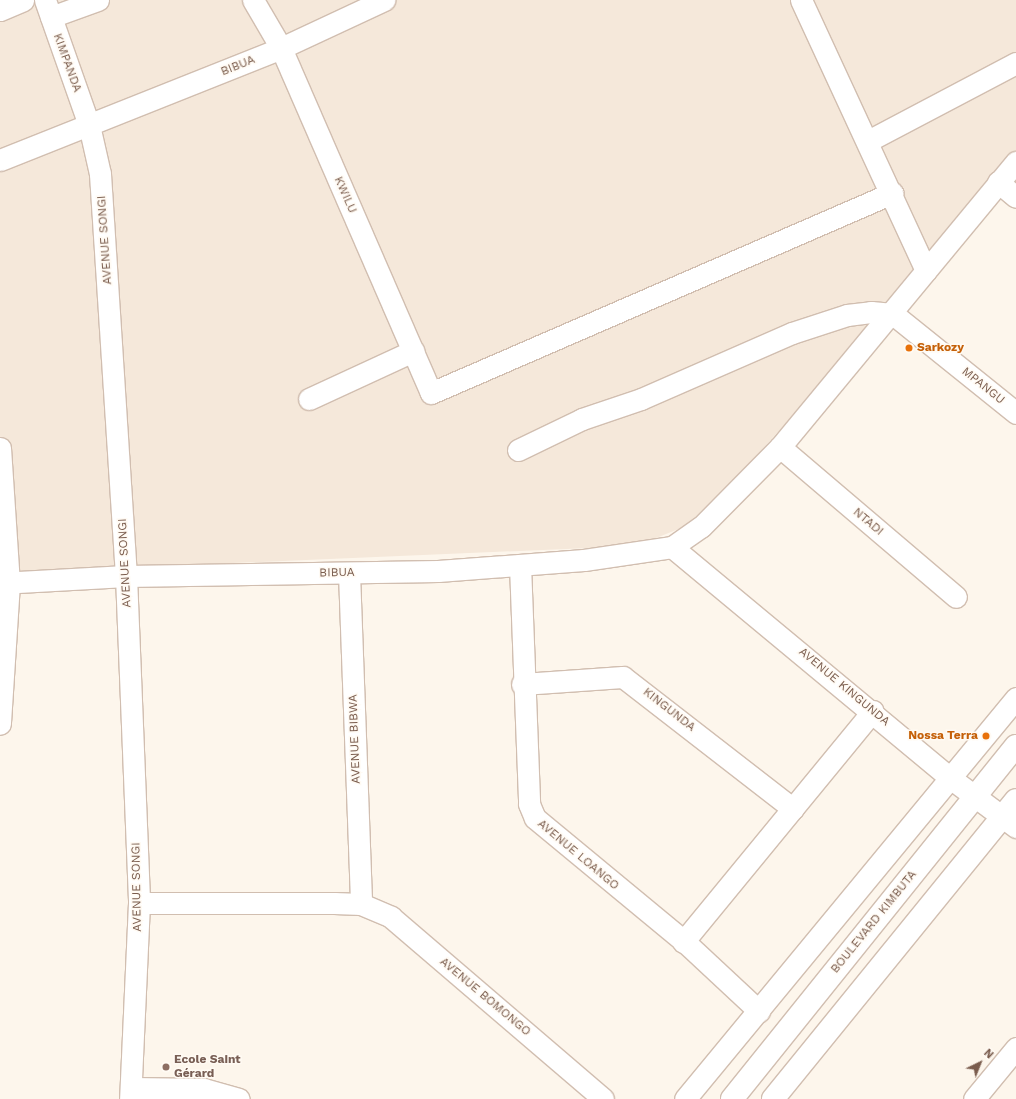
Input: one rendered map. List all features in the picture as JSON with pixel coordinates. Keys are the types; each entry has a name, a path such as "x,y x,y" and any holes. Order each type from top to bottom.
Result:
{"street":[{"path":"0,10 23,0"},
{"path":"48,9 98,0"},
{"name":"KWILU","path":"253,0 281,48 431,393 892,193"},
{"name":"BIBUA","path":"89,125 281,48 384,0"},
{"path":"801,0 868,141 926,270"},
{"name":"KIMPANDA","path":"48,9 89,125"},
{"path":"868,141 1016,62"},
{"path":"0,160 89,125"},
{"name":"AVENUE SONGI","path":"89,125 100,174 126,576 139,902 131,1094"},
{"path":"672,547 701,527 780,447 894,314 926,270 1016,162"},
{"path":"998,182 1016,197"},
{"path":"518,450 582,419 641,399 792,333 847,316 894,314"},
{"name":"MPANGU","path":"894,314 1016,413"},
{"path":"309,399 412,351"},
{"name":"NTADI","path":"780,447 956,597"},
{"path":"0,448 4,583 0,724"},
{"name":"BIBUA","path":"4,583 126,576 349,573 520,565 633,555 672,547"},
{"name":"AVENUE KINGUNDA","path":"672,547 873,711 949,777 1009,822"},
{"name":"AVENUE LOANGO","path":"520,565 522,684 529,804 535,818 683,942 759,1011"},
{"name":"AVENUE BIBWA","path":"349,573 361,904"},
{"name":"KINGUNDA","path":"522,684 623,677 792,809"},
{"path":"685,1099 759,1011 949,777 1016,698"},
{"path":"683,942 873,711"},
{"name":"BOULEVARD KIMBUTA","path":"732,1099 974,796 1016,746"},
{"path":"773,1099 1009,822 1016,800"},
{"path":"139,902 361,904"},
{"name":"AVENUE BOMONGO","path":"361,904 391,917 603,1099"},
{"path":"974,1099 1016,1048"},
{"path":"131,1094 204,1089 239,1099"}],"shaded area":[{"path":"0,0 1016,0 1016,168 738,476 686,526 636,546 115,568 0,579"}],"place":[{"name":"Sarkozy","path":"909,348"},
{"name":"Nossa Terra","path":"986,736"},
{"name":"Ecole Saint Gérard","path":"166,1067"}]}
